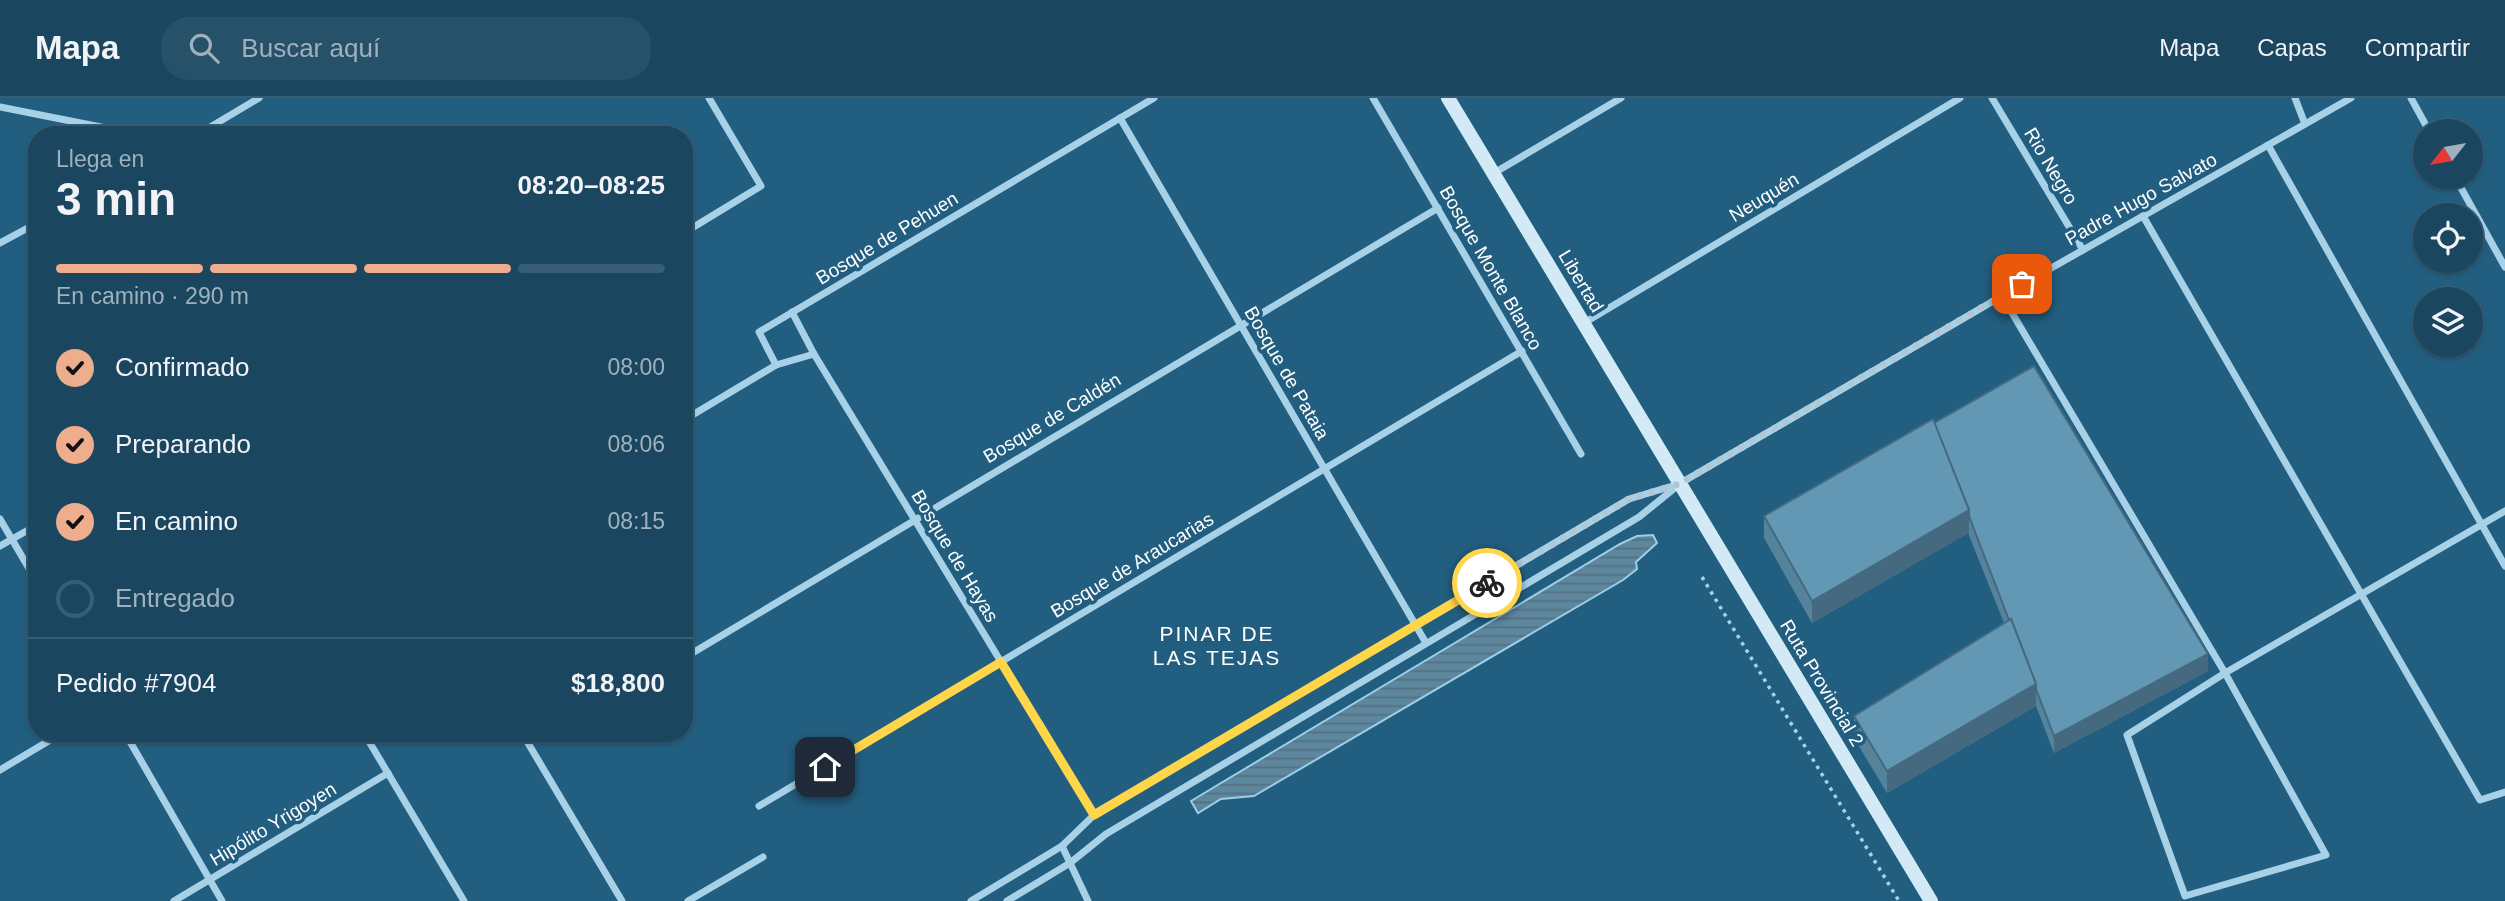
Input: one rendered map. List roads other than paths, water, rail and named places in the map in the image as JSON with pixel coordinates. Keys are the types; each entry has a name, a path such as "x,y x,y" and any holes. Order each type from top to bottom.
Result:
{"main road":[{"name":"Libertad","path":"1448,98 1679,484"},
{"name":"Ruta Provincial 2","path":"1679,484 1931,901"}],"street":[{"path":"212,126 259,98"},
{"path":"693,227 761,186 709,98"},
{"name":"Bosque de Pehuen","path":"776,365 759,332 1154,98"},
{"name":"Bosque Monte Blanco","path":"1373,98 1581,454"},
{"path":"1494,173 1621,98"},
{"name":"Neuquén","path":"1584,323 1960,98"},
{"name":"Rio Negro","path":"1992,98 2082,250"},
{"path":"2295,98 2305,124"},
{"name":"Padre Hugo Salvato","path":"971,901 1062,846 1094,815 1629,499 1679,484 2082,250 2351,98"},
{"path":"2410,98 2422,119"},
{"path":"0,107 96,126"},
{"name":"Bosque de Pataia","path":"1120,118 1426,643"},
{"path":"2268,145 2505,566"},
{"path":"2462,189 2505,267"},
{"name":"Bosque de Caldén","path":"693,653 914,518 1438,208"},
{"path":"2143,216 2363,593 2480,800 2505,792"},
{"path":"0,243 28,228"},
{"path":"2002,296 2225,673 2326,855 2185,896 2127,735 2225,673 2505,511"},
{"name":"Bosque de Hayas","path":"792,312 814,354 1094,815"},
{"name":"Bosque de Araucarias","path":"759,806 1521,351"},
{"path":"693,415 776,365 814,354"},
{"path":"1007,901 1070,863 1106,834 1639,517 1679,484"},
{"path":"0,519 28,567"},
{"path":"0,546 28,530"},
{"path":"0,770 47,742"},
{"path":"130,742 222,901"},
{"path":"369,742 464,901"},
{"path":"527,742 622,901"},
{"name":"Hipólito Yrigoyen","path":"174,901 388,773"},
{"path":"1062,846 1088,901"},
{"path":"688,901 763,857"}],"water":[{"path":"1653,535 1657,543 1636,562 1637,569 1623,580 1254,796 1221,799 1198,813 1191,801 1620,544 1637,536"}],"district":[{"name":"PINAR DE LAS TEJAS","path":"1217,645"}]}
